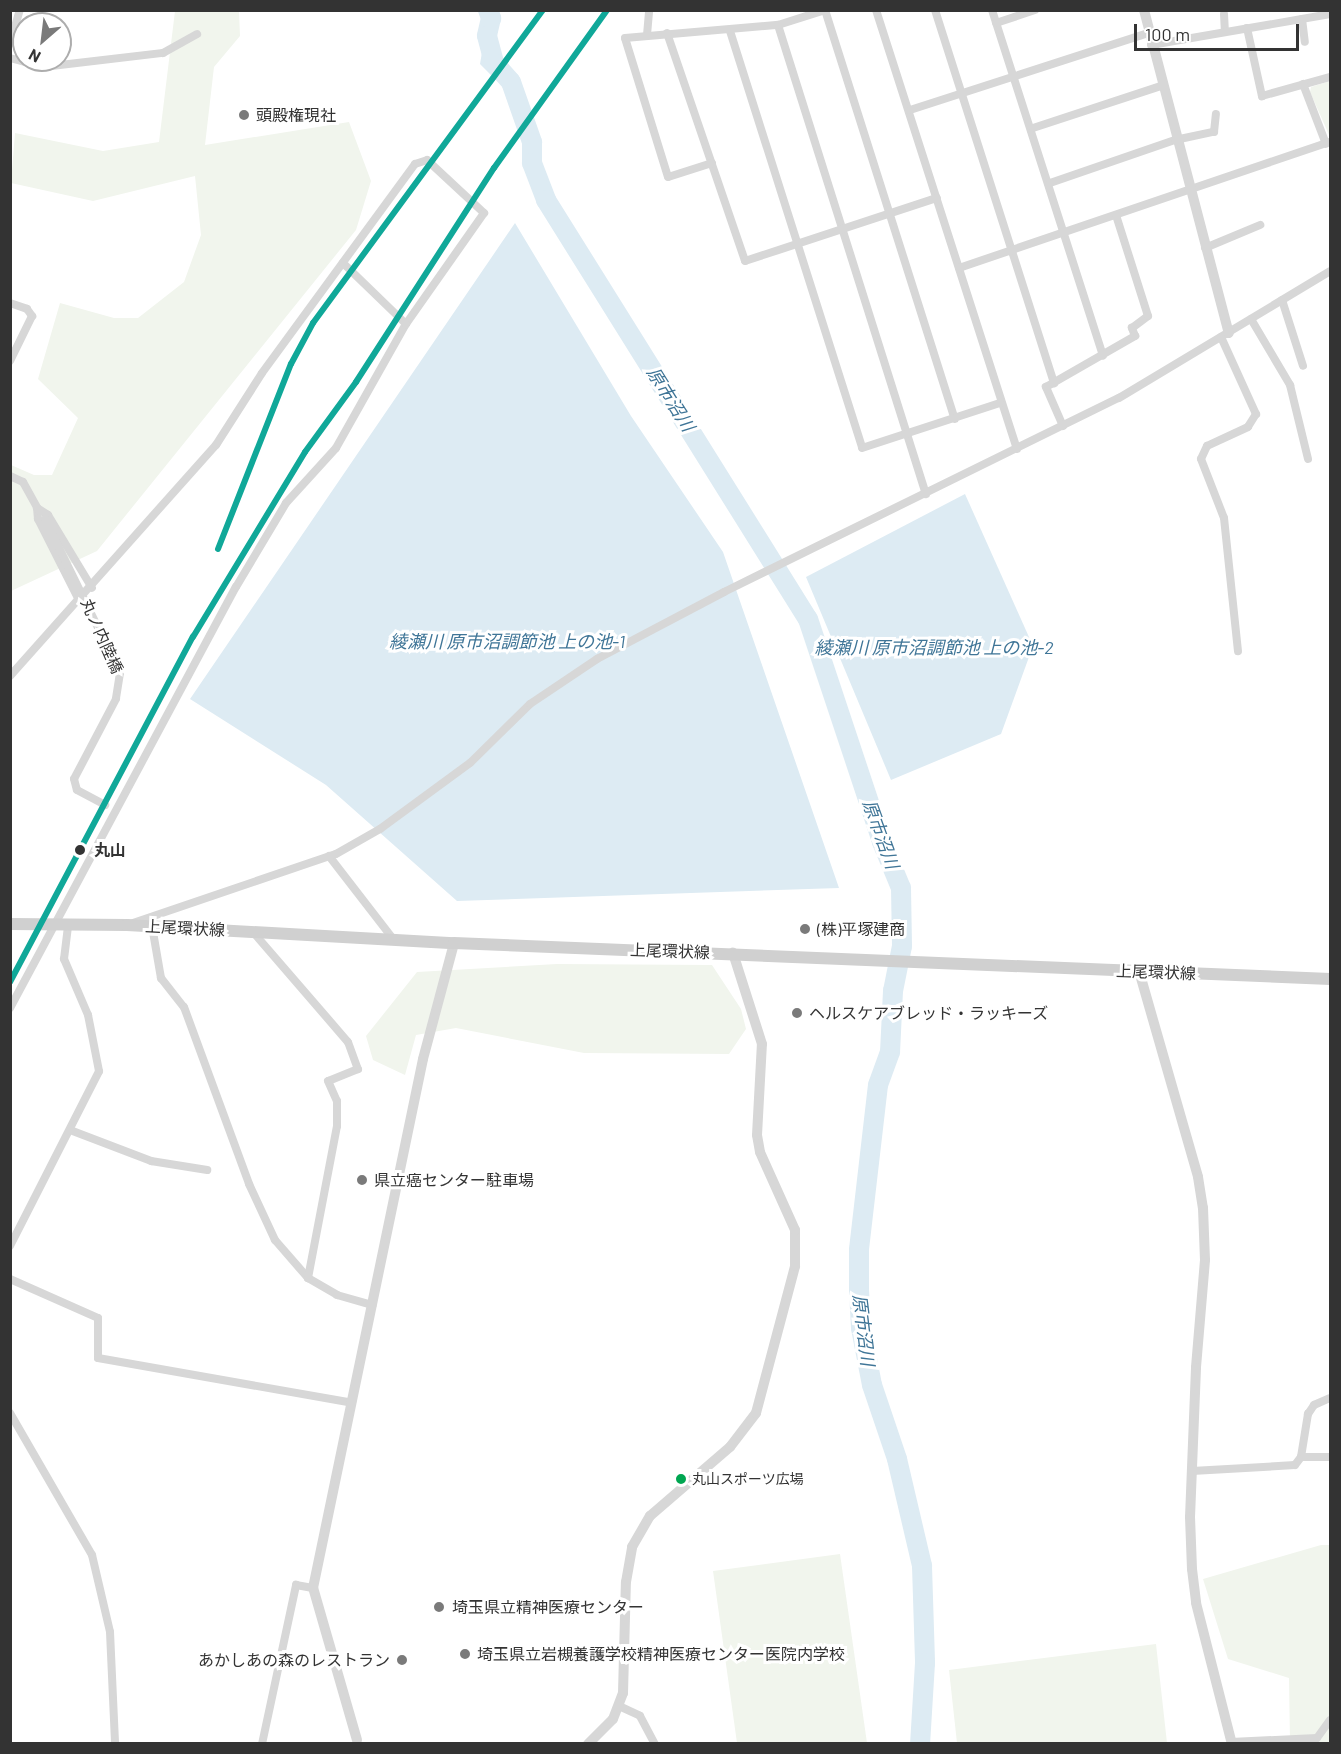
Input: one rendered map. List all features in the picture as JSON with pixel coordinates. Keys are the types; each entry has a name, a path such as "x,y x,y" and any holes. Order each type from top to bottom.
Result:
{"main road":[{"name":"上尾環状線","path":"10,924 152,926 454,943 1330,979"}],"street":[{"path":"10,44 20,10"},
{"path":"648,35 649,10"},
{"path":"712,163 668,177 625,38 668,33 729,31 778,25 825,10 956,419"},
{"path":"876,10 910,110 1000,403 1017,449"},
{"path":"935,10 1054,383"},
{"path":"992,10 1033,128 1103,356"},
{"path":"996,23 1035,10"},
{"path":"1143,10 1175,140 1205,248 1225,335 1256,414 1248,427 1208,446 1201,459 1224,518 1238,651"},
{"path":"1224,14 1225,32"},
{"path":"1151,45 1330,14"},
{"path":"1302,19 1305,42"},
{"path":"778,25 844,228 926,494"},
{"path":"1247,28 1262,96 1330,76"},
{"path":"729,31 862,448 908,435 1000,403"},
{"path":"668,33 745,261 937,198"},
{"path":"910,110 1148,33"},
{"path":"10,58 43,67 162,53 197,34"},
{"path":"959,268 1328,143 1303,84"},
{"path":"1033,128 1161,86"},
{"path":"1050,183 1175,140 1214,132 1216,114"},
{"path":"10,676 80,602 221,439 262,374 415,164 427,160 484,213 406,324 336,448 286,503 274,522 114,810 61,924 10,1008"},
{"path":"1063,426 1046,387 1135,336 1132,328 1148,316 1116,215"},
{"path":"1205,248 1260,225"},
{"path":"343,263 406,324"},
{"path":"127,925 329,856 380,829 470,763 530,704 597,659 1063,426 1225,335 1330,271"},
{"path":"1282,300 1304,366"},
{"path":"10,303 27,309 32,316 10,361"},
{"path":"1251,319 1290,385 1308,459"},
{"path":"10,476 23,482 37,508 38,519 80,602"},
{"path":"37,508 48,515 92,588"},
{"name":"丸ノ内陸橋","path":"37,508 45,519 120,673 117,699 74,779 77,790 114,810"},
{"path":"329,856 394,940"},
{"path":"10,1246 99,1071 88,1015 64,960 61,924"},
{"path":"152,926 161,978 184,1007 249,1184 275,1240 308,1278 337,1295 373,1305"},
{"path":"253,932 348,1042 358,1069 328,1081 337,1101 338,1126 308,1278"},
{"path":"357,1740 313,1588 423,1059 454,943"},
{"path":"588,1743 601,1734 619,1706 624,1678 626,1582 632,1547 650,1516 730,1446 756,1413 795,1266 795,1230 760,1152 757,1135 762,1044 733,953"},
{"path":"1139,971 1198,1177 1203,1208 1205,1260 1190,1528 1196,1603 1231,1743 1317,1738 1330,1720"},
{"path":"70,1130 151,1161 207,1170"},
{"path":"10,1279 98,1318 98,1358 352,1403"},
{"path":"1301,1457 1308,1414 1314,1405 1330,1398"},
{"path":"10,1413 92,1555 110,1632 115,1743"},
{"path":"1192,1471 1288,1468 1301,1457 1330,1456"},
{"path":"262,1743 296,1585 313,1588"},
{"path":"619,1706 640,1716 656,1743"}],"shaded area":[{"path":"175,11 239,11 240,36 214,67 205,145 349,122 371,181 356,230 97,551 11,591 11,465 34,475 52,475 78,418 38,379 60,303 114,318 138,318 184,282 201,235 195,176 93,201 11,183 15,133 103,151 159,142"},
{"path":"1330,81 1330,137 1310,92 1311,87"},
{"path":"557,964 712,965 741,1009 746,1029 729,1054 584,1053 456,1028 416,1035 405,1075 373,1060 366,1036 417,972"},
{"path":"1321,1545 1330,1545 1330,1743 1290,1743 1289,1678 1228,1659 1203,1579"},
{"path":"840,1554 867,1743 737,1743 713,1571"},
{"path":"1156,1644 1167,1743 957,1743 949,1670"}],"water":[{"path":"489,11 494,11 490,59 508,72 507,80 491,75 480,64"},
{"name":"綾瀬川 原市沼調節池 上の池-1","path":"515,223 631,416 723,552 839,888 457,901 326,785 190,699"},
{"name":"綾瀬川 原市沼調節池 上の池-2","path":"965,494 1033,646 1001,734 891,780 806,577"}],"waterway":[{"name":"原市沼川","path":"488,10 491,18 487,36 494,63 511,82 532,142 532,163 546,200 808,619 882,842 901,888 902,946 893,991 890,1052 878,1085 859,1250 859,1290 861,1328 872,1385 897,1459 922,1566 925,1663 920,1744"}],"transit line":[{"path":"218,549 291,364 313,323 543,10"},
{"path":"10,982 193,637 305,452 356,382 494,168 607,10"}],"place":[{"name":"頭殿権現社","path":"244,115"},
{"name":"丸山","path":"80,850"},
{"name":"(株)平塚建商","path":"805,929"},
{"name":"ヘルスケアブレッド・ラッキーズ","path":"797,1013"},
{"name":"県立癌センター駐車場","path":"362,1180"},
{"name":"丸山スポーツ広場","path":"681,1479"},
{"name":"埼玉県立精神医療センター","path":"439,1607"},
{"name":"埼玉県立岩槻養護学校精神医療センター医院内学校","path":"465,1654"},
{"name":"あかしあの森のレストラン","path":"402,1660"}]}
